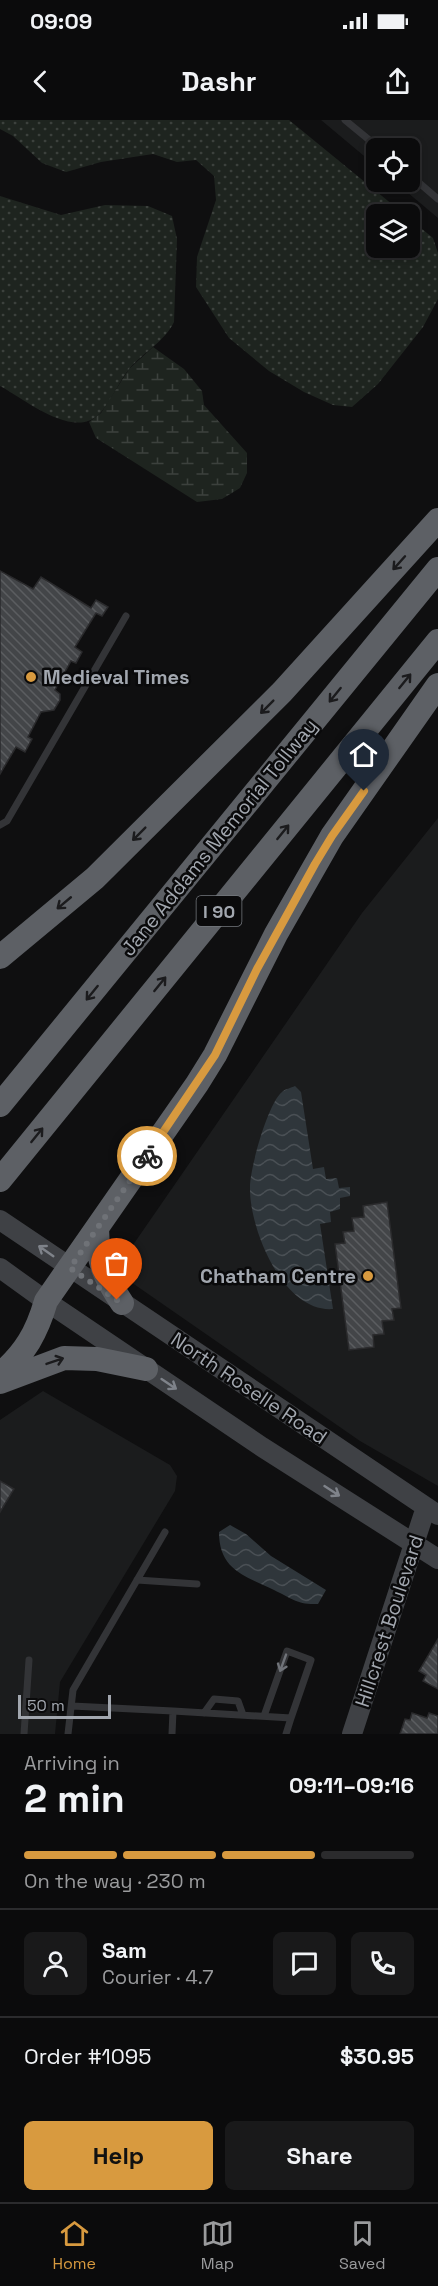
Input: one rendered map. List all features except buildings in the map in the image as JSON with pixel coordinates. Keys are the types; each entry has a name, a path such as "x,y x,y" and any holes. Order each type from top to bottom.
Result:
{"highway":[{"path":"0,957 95,878 273,700 438,520"},
{"name":"Jane Addams Memorial Tollway","path":"0,1105 438,569"},
{"name":"I 90","path":"0,1180 438,641"},
{"path":"0,1374 14,1364 27,1348 39,1326 46,1301 197,1084 215,1055 257,969 332,836 438,685"},
{"path":"97,1228 99,1259 110,1285 122,1303"},
{"path":"0,1382 64,1358 97,1359 146,1369"}],"main road":[{"name":"North Roselle Road","path":"0,1220 432,1511"},
{"name":"North Roselle Road","path":"0,1268 262,1447 438,1559"},
{"name":"Hillcrest Boulevard","path":"352,1734 414,1545 432,1511"}],"lane":[{"path":"345,120 367,138"},
{"path":"420,184 438,199"},
{"path":"0,825 7,821 126,616"},
{"path":"68,1734 73,1690 78,1679 165,1532"},
{"path":"137,1580 197,1584"},
{"path":"264,1716 287,1651 311,1660 286,1734"},
{"path":"24,1734 29,1659"},
{"path":"204,1713 214,1699 238,1701 243,1715"},
{"path":"72,1706 291,1718"},
{"path":"172,1734 173,1711"}],"shaded area":[{"path":"321,120 438,120 438,218 407,192 420,192 420,138 366,138 366,158"},
{"path":"438,818 438,1486 360,1441 115,1271 362,913"},
{"path":"43,1391 170,1465 177,1476 175,1491 60,1682 55,1734 0,1734 0,1420"}],"green space":[{"path":"0,120 289,120 366,183 366,192 377,192 392,204 366,204 366,258 420,258 420,227 433,238 438,253 438,299 423,327 378,384 352,407 333,405 304,392 269,371 229,338 196,287 197,257 216,200 214,176 196,160 177,162 153,154 101,162 66,172 42,163 13,136 0,129"},
{"path":"0,196 61,215 105,205 148,206 172,216 177,239 174,322 160,341 130,368 106,406 92,420 79,423 51,416 0,386"},
{"path":"153,347 184,369 202,391 204,405 247,453 247,473 240,488 222,499 197,502 96,438 89,422 101,413 129,369"}],"water":[{"path":"295,1086 301,1092 313,1169 324,1167 326,1179 337,1178 339,1188 350,1187 350,1196 340,1198 340,1209 330,1212 331,1222 320,1224 333,1309 315,1307 299,1297 285,1283 272,1265 263,1245 251,1204 251,1178 256,1151 266,1122 277,1098 283,1091"},
{"path":"230,1525 246,1534 271,1556 326,1590 318,1604 294,1600 236,1570 229,1563 220,1545 219,1532"}],"way so far":[{"path":"117,1300 70,1268 147,1156"}],"place":[{"name":"Medieval Times","path":"31,677"},
{"name":"Chatham Centre","path":"368,1276"}],"route":[{"path":"147,1156 215,1055 257,969 315,864 364,791"}]}
